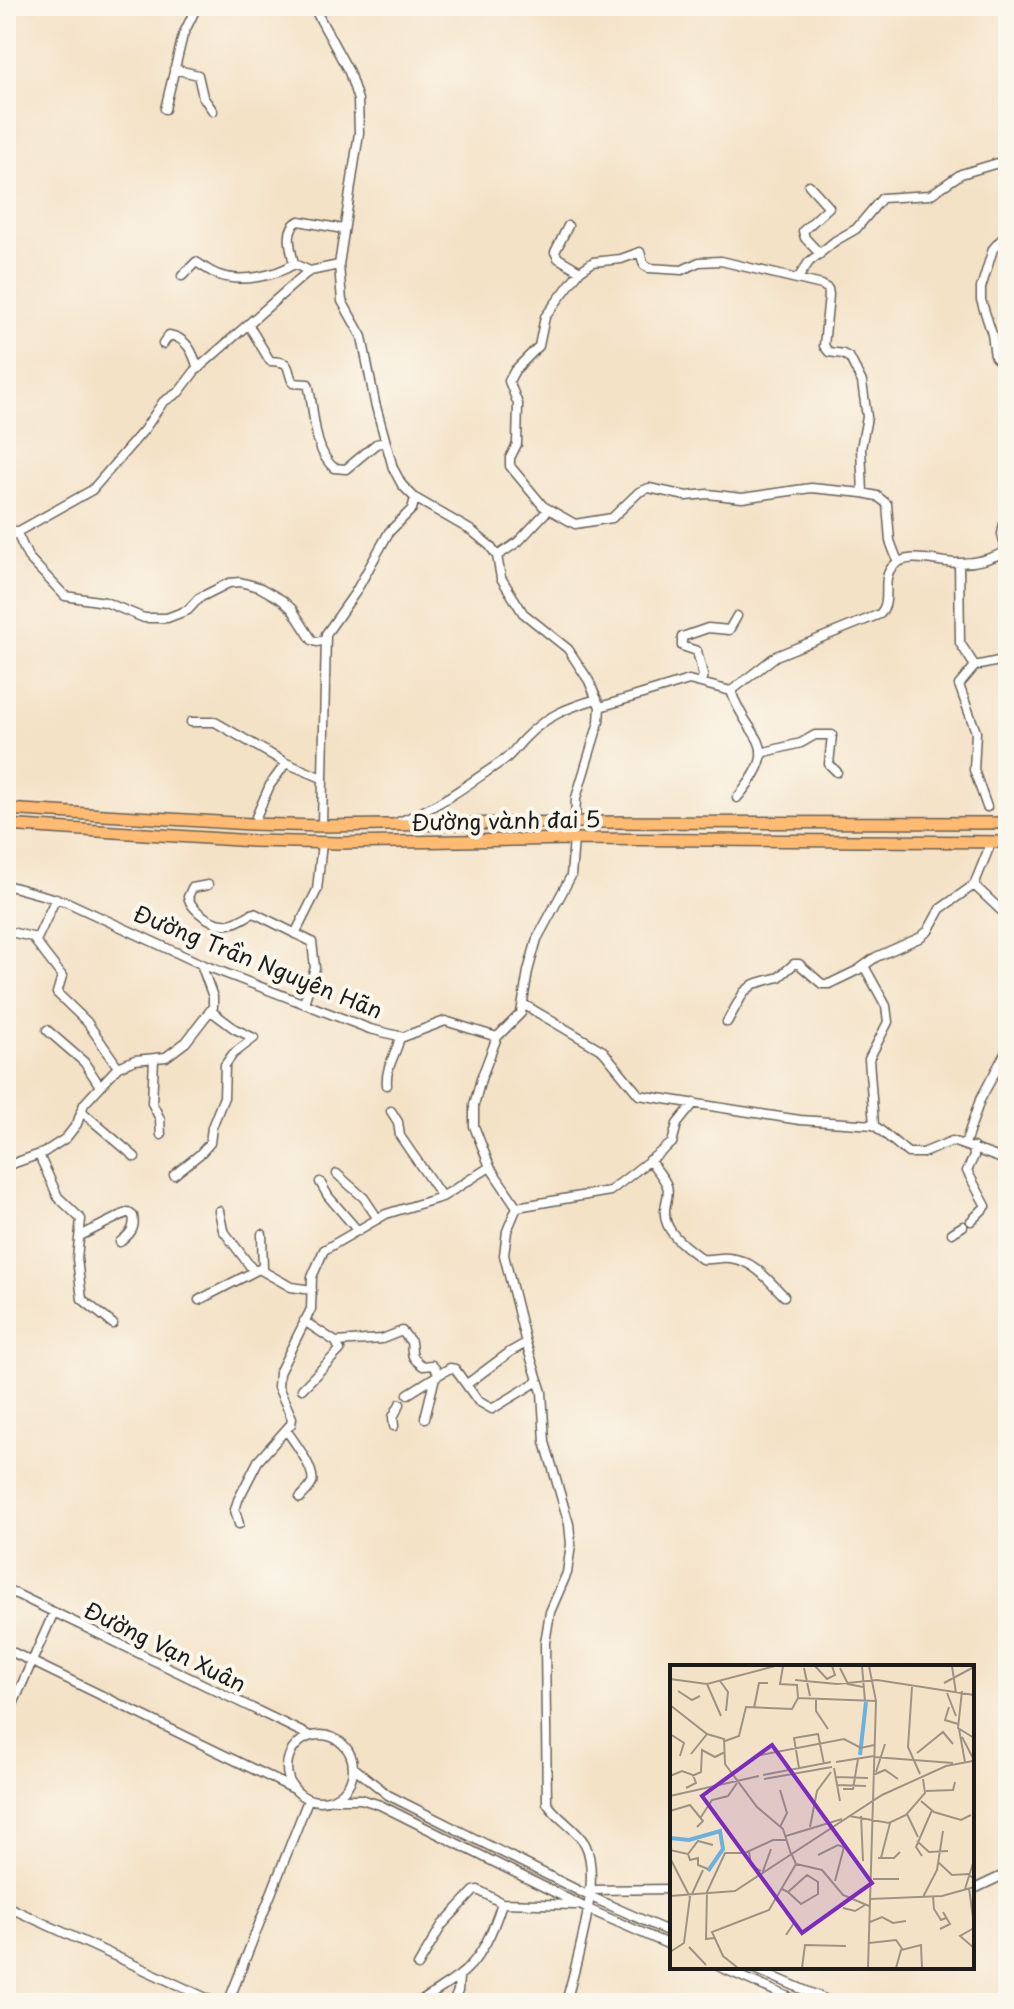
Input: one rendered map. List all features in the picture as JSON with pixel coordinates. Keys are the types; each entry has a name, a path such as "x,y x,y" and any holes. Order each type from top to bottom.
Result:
{"main road":[{"name":"Đường vành đai 5","path":"6,809 322,826 575,822 1008,823"},
{"path":"574,839 575,822"},
{"name":"Đường vành đai 5","path":"6,825 322,843 574,839 1008,842"}],"street":[{"path":"165,109 183,35 197,6"},
{"path":"313,6 349,72 358,100 359,133 339,265 342,301 362,337 385,442 397,477 415,498 472,531 490,546 497,556 501,578 518,605 530,620 568,649 589,681 598,703 599,722 576,798 575,822"},
{"path":"174,69 198,75 203,97 213,111"},
{"path":"798,278 806,265 835,241 856,229 882,198 930,195 961,174 1008,160"},
{"path":"809,185 829,207 803,231 805,238 820,254"},
{"path":"294,264 290,228 296,222 343,229"},
{"path":"568,226 555,252 558,258 580,271"},
{"path":"1008,232 993,249 981,294 995,357 1008,366"},
{"path":"863,493 861,448 867,417 862,382 850,358 829,352 824,346 828,289 798,278 716,261 699,262 682,270 649,268 637,252 621,259 593,262 580,271 545,317 539,346 515,370 509,381 518,404 517,444 510,458 510,466 548,510 575,524 607,520 639,492 649,488 686,496 708,494 737,498 803,488 863,493 877,496 887,504 890,541 898,562"},
{"path":"182,276 196,262 231,277 279,273 294,264"},
{"path":"294,264 310,271"},
{"path":"6,536 92,490 144,430 160,406 179,392 198,369 310,271 339,265"},
{"path":"248,324 270,361 284,362 289,366 293,383 308,384 319,441 328,463 338,470 346,469 376,444 385,442"},
{"path":"163,344 169,335 182,339 192,350 198,369"},
{"path":"731,691 776,656 880,614 887,603 887,573 898,562 913,559 959,563 988,560 1007,551 1002,534 1007,508 1008,452"},
{"path":"322,826 325,640 328,628 355,593 386,537 412,509 415,498"},
{"path":"497,556 518,542 548,510"},
{"path":"16,531 28,557 65,596 105,602 144,618 167,618 188,610 199,598 229,583 240,582 265,590 282,600 292,609 312,640 325,640"},
{"path":"959,563 960,643 975,666"},
{"path":"701,682 703,675 697,651 682,646 682,637 708,628 729,630 737,616"},
{"path":"987,807 974,770 976,732 959,689 960,682 975,666 1008,659"},
{"path":"388,826 453,797 490,767 507,758 529,734 558,712 677,682 701,682 731,691"},
{"path":"731,691 737,707 758,737 761,753 757,772 737,798"},
{"path":"191,722 215,722 286,763 322,778"},
{"path":"761,753 797,745 815,735 832,735 829,764 837,772"},
{"path":"256,817 270,785 286,763"},
{"path":"517,1207 490,1167 474,1126 474,1105 497,1037 521,1013 537,939 571,876 574,839"},
{"path":"295,934 317,890 322,843"},
{"path":"727,1022 744,992 754,984 779,977 794,964 799,964 825,985 925,934 940,909 974,885 989,848"},
{"name":"Đường Trần Nguyên Hãn","path":"6,885 56,898 201,964 370,1029 400,1036 410,1035 445,1021 497,1037"},
{"path":"208,885 192,888 188,897 194,908 209,919 230,924 254,913 308,938 314,947 315,968 304,1003"},
{"path":"974,885 1008,917"},
{"path":"36,941 56,898"},
{"path":"6,931 36,941 62,976 57,989 60,997 87,1022 118,1067"},
{"path":"6,1166 39,1155 66,1138 77,1124 81,1111 118,1067 135,1060 166,1057 182,1046 211,1011 213,997 201,964"},
{"path":"864,966 886,1006 888,1022 869,1059 874,1125"},
{"path":"523,1004 603,1051 639,1095 800,1120 874,1125 908,1153 923,1153 947,1142 969,1146 1008,1161"},
{"path":"174,1175 210,1143 212,1127 224,1097 225,1065 233,1054 254,1038 235,1029 211,1011"},
{"path":"47,1030 84,1062 100,1086"},
{"path":"387,1085 387,1071 398,1049 400,1036"},
{"path":"952,1233 986,1206 967,1171 974,1156 969,1146 980,1100 1008,1048"},
{"path":"154,1059 152,1103 160,1119 161,1135"},
{"path":"517,1207 610,1191 674,1140 677,1124 694,1103"},
{"path":"81,1111 135,1157"},
{"path":"391,1111 398,1122 400,1136 442,1197"},
{"path":"39,1155 58,1197 81,1219 77,1259 82,1299 113,1324"},
{"path":"649,1160 667,1185 664,1216 667,1226 677,1238 702,1259 728,1258 748,1264 770,1279 784,1296"},
{"path":"239,1524 235,1510 238,1500 258,1461 286,1430 292,1418 278,1387 279,1373 311,1309 312,1277 324,1250 378,1219 442,1197 490,1167"},
{"path":"337,1174 364,1198 378,1219"},
{"path":"320,1182 358,1231"},
{"path":"517,1207 507,1231 504,1255 542,1392 545,1442 569,1524 571,1544 567,1573 550,1612 545,1643 547,1796 551,1809 587,1848 589,1893 566,2003"},
{"path":"219,1211 223,1230 258,1270 291,1287 312,1290"},
{"path":"80,1236 128,1212 134,1221 132,1231 120,1242"},
{"path":"258,1270 262,1234"},
{"path":"199,1300 258,1270"},
{"path":"302,1389 338,1354 340,1347 304,1321"},
{"path":"336,1342 382,1339 402,1331 411,1342 412,1356 423,1366 432,1365 437,1375 425,1418"},
{"path":"467,1384 526,1343"},
{"path":"408,1394 452,1367 478,1401 492,1409 538,1381"},
{"path":"394,1426 393,1417 400,1404"},
{"path":"286,1430 302,1453 312,1476 310,1487 300,1498"},
{"name":"Đường Vạn Xuân","path":"6,1589 310,1736"},
{"path":"6,1720 54,1612"},
{"path":"6,1649 292,1788 308,1800 361,1799 380,1805 584,1907 670,1945"},
{"path":"292,1788 286,1768 288,1757 300,1741 310,1736 330,1736 346,1748 353,1767 352,1780 335,1799"},
{"path":"353,1767 388,1795 670,1932"},
{"path":"228,2003 308,1800"},
{"path":"974,1889 1008,1873"},
{"path":"589,1893 670,1889"},
{"path":"418,1966 442,1925 474,1891 478,1890 502,1903 584,1907"},
{"path":"419,2003 459,1977 490,1936 502,1903"},
{"path":"6,1906 217,2003"},
{"path":"725,1969 802,2003"},
{"path":"756,1969 834,2003"},
{"path":"453,2003 459,1977"}]}
